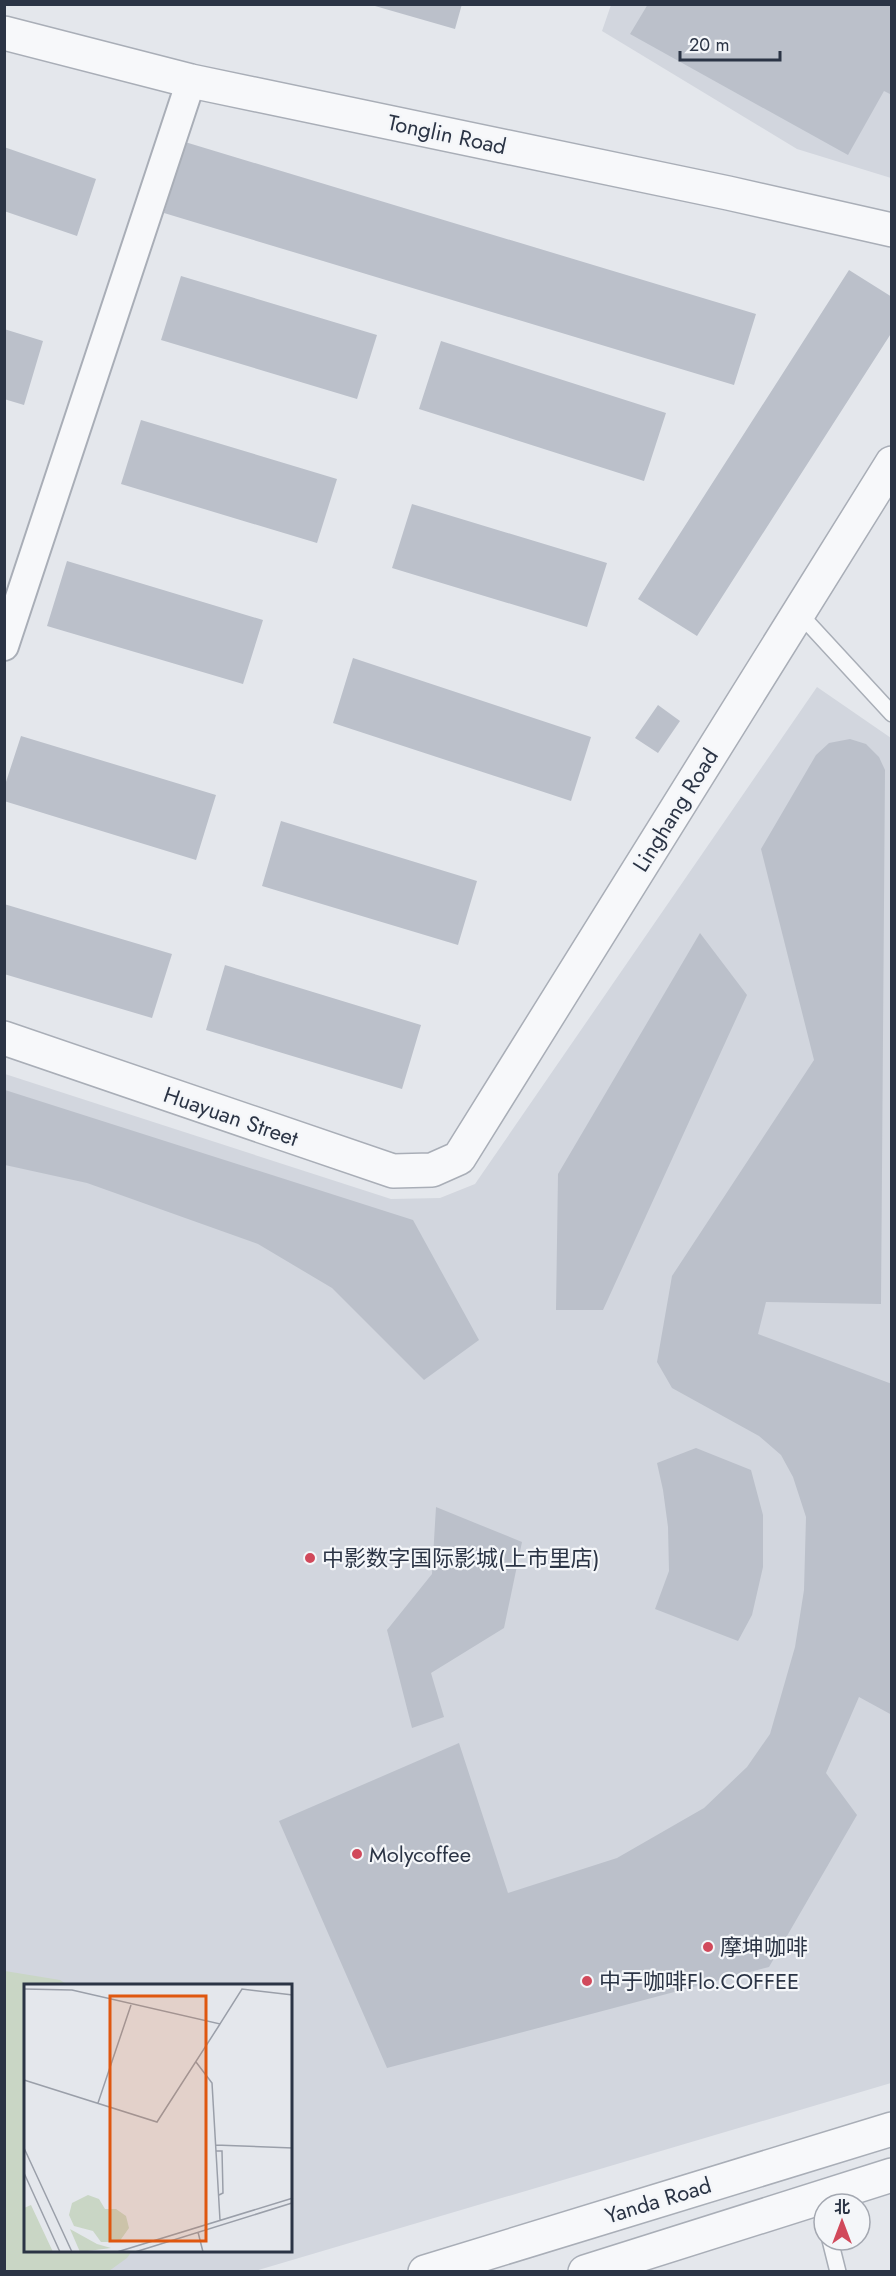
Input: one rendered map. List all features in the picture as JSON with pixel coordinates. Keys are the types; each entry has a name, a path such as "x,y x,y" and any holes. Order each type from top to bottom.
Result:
{"street":[{"name":"Tonglin Road","path":"4,33 191,81 728,192 891,230"},
{"path":"4,646 191,81"},
{"name":"Linghang Road","path":"459,1158 891,463"},
{"name":"Huayuan Street","path":"4,1038 393,1172 432,1170 459,1158"},
{"name":"Yanda Road","path":"425,2271 891,2128"},
{"name":"Yanda Road","path":"853,2192 891,2175"},
{"name":"Yanda Road","path":"585,2271 812,2209"}],"lane":[{"path":"797,612 891,714"},
{"path":"833,2252 838,2271"}],"shaded area":[{"path":"611,5 891,5 891,178 797,149 602,31"},
{"path":"817,687 891,738 891,2083 255,2271 5,2272 5,1074 391,1199 440,1198 475,1184"}],"green space":[{"path":"5,1971 60,1980 66,1984 24,1984 24,2252 131,2252 109,2271 5,2271"}],"building":[{"path":"368,4 462,4 455,29"},
{"path":"648,4 892,4 892,95 884,91 848,155 630,34"},
{"path":"185,142 756,314 734,385 164,213"},
{"path":"4,147 96,179 77,236 4,211"},
{"path":"849,270 892,297 892,332 697,636 638,599"},
{"path":"181,276 377,335 357,399 161,340"},
{"path":"4,329 43,341 24,405 4,399"},
{"path":"441,341 666,413 644,481 419,409"},
{"path":"141,420 337,479 317,543 121,484"},
{"path":"412,504 607,563 587,627 392,568"},
{"path":"67,561 263,620 243,684 47,626"},
{"path":"353,658 591,737 571,801 333,723"},
{"path":"658,705 680,721 658,753 635,738"},
{"path":"21,736 216,795 196,860 4,801 4,788"},
{"path":"850,739 866,744 879,757 885,770 881,1304 766,1302 758,1334 892,1384 892,1715 859,1697 826,1773 857,1815 769,1967 387,2068 279,1821 459,1743 508,1893 617,1858 704,1808 747,1767 770,1734 795,1647 804,1590 806,1517 793,1477 781,1455 759,1436 672,1388 657,1362 672,1276 814,1060 761,849 816,755 829,743"},
{"path":"281,821 477,881 458,945 262,886"},
{"path":"4,904 172,954 152,1018 4,974"},
{"path":"700,933 747,995 603,1310 556,1310 558,1174"},
{"path":"225,965 421,1025 402,1089 206,1030"},
{"path":"5,1090 413,1220 479,1340 424,1380 332,1288 258,1244 87,1183 5,1165"},
{"path":"696,1448 751,1470 763,1515 763,1567 752,1615 738,1641 655,1609 669,1571 668,1527 657,1463"},
{"path":"436,1507 522,1542 504,1628 431,1673 444,1717 412,1728 387,1630 432,1574"}],"place":[{"name":"中影数字国际影城(上市里店)","path":"310,1558"},
{"name":"Molycoffee","path":"357,1854"},
{"name":"摩坤咖啡","path":"708,1947"},
{"name":"中于咖啡Flo.COFFEE","path":"587,1981"}]}
